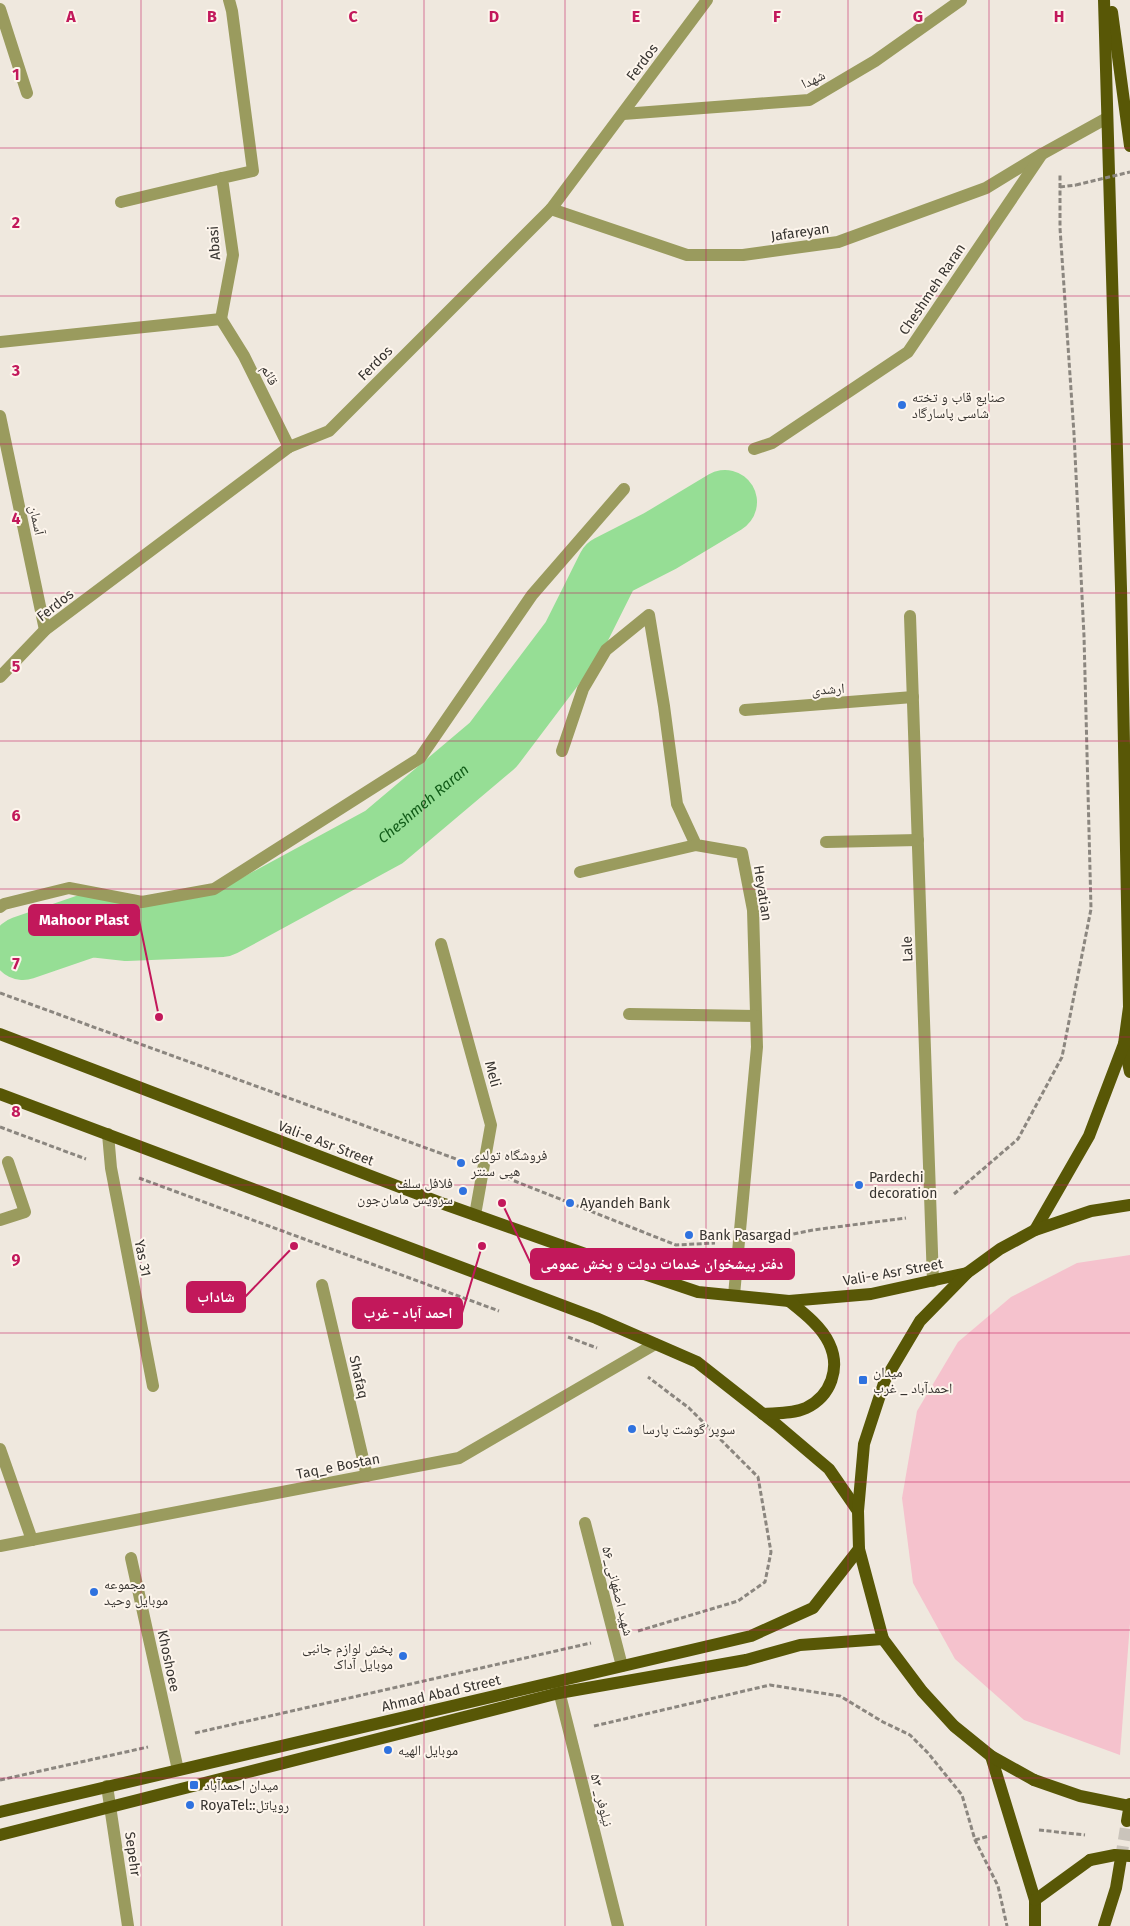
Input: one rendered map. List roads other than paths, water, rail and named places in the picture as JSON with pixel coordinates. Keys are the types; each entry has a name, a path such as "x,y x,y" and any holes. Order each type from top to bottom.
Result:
{"main road":[{"path":"1036,1230 1089,1136 1124,1044 1130,1007 1121,578 1104,0"},
{"path":"1110,0 1130,146"},
{"name":"Vali-e Asr Street","path":"0,1034 476,1215 588,1256 698,1292 789,1301 871,1294 967,1272"},
{"path":"1124,1044 1130,1072"},
{"path":"0,1094 596,1318 697,1362 829,1469 858,1511"},
{"path":"1127,1821 1130,1805 1080,1796 1034,1780 991,1756 954,1726 922,1690 883,1639 859,1550 858,1511 864,1444 885,1380 920,1321 967,1272 1000,1249 1036,1230 1091,1211 1130,1205"},
{"path":"763,1414 806,1408 823,1395 834,1379 835,1360 829,1342 813,1321 789,1301"},
{"name":"Ahmad Abad Street","path":"0,1835 110,1808 558,1687 622,1666 752,1636 813,1608 859,1550"},
{"name":"Ahmad Abad Street","path":"0,1812 178,1770 558,1687 746,1660 800,1645 883,1639"},
{"path":"991,1756 1035,1900 1034,1926"},
{"path":"1035,1900 1090,1860 1115,1855 1126,1857 1104,1926"}],"street":[{"path":"121,202 253,171 229,0"},
{"name":"Ferdos","path":"0,677 45,630 289,447 329,431 551,210 707,0"},
{"name":"شهدا","path":"623,114 809,100 875,61 961,0"},
{"path":"0,8 27,93"},
{"name":"Cheshmeh Raran","path":"754,449 772,443 908,352 1042,154 1107,118"},
{"name":"Jafareyan","path":"551,210 687,255 743,255 838,242 986,188 1042,154"},
{"name":"Abasi","path":"221,319 233,255 222,178"},
{"path":"0,342 221,319"},
{"name":"قائم","path":"221,319 244,356 289,447"},
{"name":"آسمان","path":"0,416 45,630"},
{"path":"0,907 4,904 69,888 142,902 214,889 420,758 532,595 624,489"},
{"path":"562,751 583,689 606,650 649,615 664,706 677,804 696,845 580,872"},
{"name":"Lale","path":"910,616 932,1281"},
{"name":"ارشدی","path":"745,710 913,698"},
{"path":"826,842 918,840"},
{"name":"Heyatian","path":"696,845 742,853 754,910 757,1047 734,1296"},
{"name":"Meli","path":"441,944 491,1125 476,1215"},
{"path":"629,1014 756,1016"},
{"name":"Yas 31","path":"108,1134 111,1168 153,1386"},
{"path":"0,1220 25,1212 8,1162"},
{"name":"Shafaq","path":"322,1286 366,1476"},
{"name":"Taq_e Bostan","path":"0,1546 458,1458 655,1344"},
{"path":"0,1448 32,1540"},
{"name":"۵۶_شهید اصفهانی","path":"585,1523 622,1666"},
{"name":"Khoshoee","path":"131,1558 178,1770"},
{"name":"۵۳ _نیلوفر","path":"558,1687 618,1926"},
{"name":"Sepehr","path":"107,1786 128,1926"}],"waterway":[{"name":"Cheshmeh Raran","path":"23,948 90,925 126,929 222,925 384,837 493,745 573,639 609,567 660,541 725,502"}],"tunnel":[{"path":"1121,1858 1127,1821"}],"place":[{"name":"صنایع قاب و تخته شاسی پاسارگاد","path":"902,405"},
{"name":"Mahoor Plast","path":"159,1017"},
{"name":"فروشگاه تولدی هپی سنتر","path":"461,1163"},
{"name":"Pardechi decoration","path":"859,1185"},
{"name":"فلافل سلف سرویس مامان‌جون","path":"463,1191"},
{"name":"دفتر پیشخوان خدمات دولت و بخش عمومی","path":"502,1203"},
{"name":"Ayandeh Bank","path":"570,1203"},
{"name":"Bank Pasargad","path":"689,1235"},
{"name":"شاداب","path":"294,1246"},
{"name":"احمد آباد - غرب","path":"482,1246"},
{"name":"میدان احمدآباد _ غرب","path":"863,1380"},
{"name":"سوپر گوشت پارسا","path":"632,1429"},
{"name":"مجموعه موبایل وحید","path":"94,1592"},
{"name":"پخش لوازم جانبی موبایل آداک","path":"403,1656"},
{"name":"موبایل الهیه","path":"388,1750"},
{"name":"میدان احمدآباد","path":"194,1785"},
{"name":"RoyaTel::رویاتل","path":"190,1805"}]}
